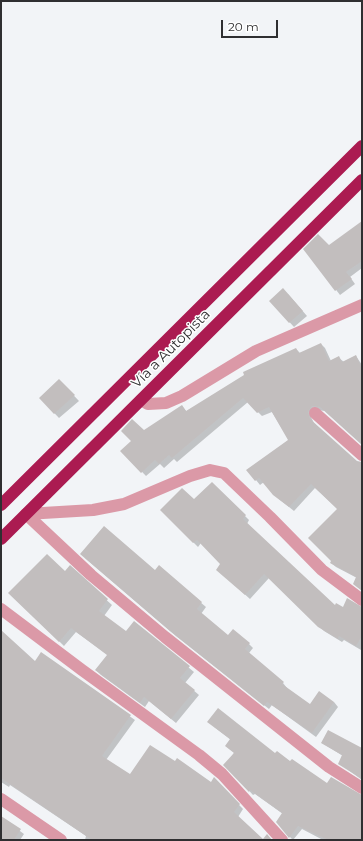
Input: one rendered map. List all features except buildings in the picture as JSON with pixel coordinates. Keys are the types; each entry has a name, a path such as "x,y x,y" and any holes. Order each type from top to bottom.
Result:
{"highway":[{"name":"Vía a Autopista","path":"1,505 362,146"},
{"name":"Vía a Autopista","path":"1,539 362,180"}],"street":[{"path":"141,400 148,404 166,403 182,396 256,351 362,305"},
{"path":"315,413 362,455"},
{"path":"26,514 94,510 116,505 190,476 210,470 224,473 322,570 362,600"},
{"path":"26,514 91,575 165,637 329,767 362,788"},
{"path":"1,609 82,670 200,755 222,774 282,840"},
{"path":"1,799 61,840"}]}
